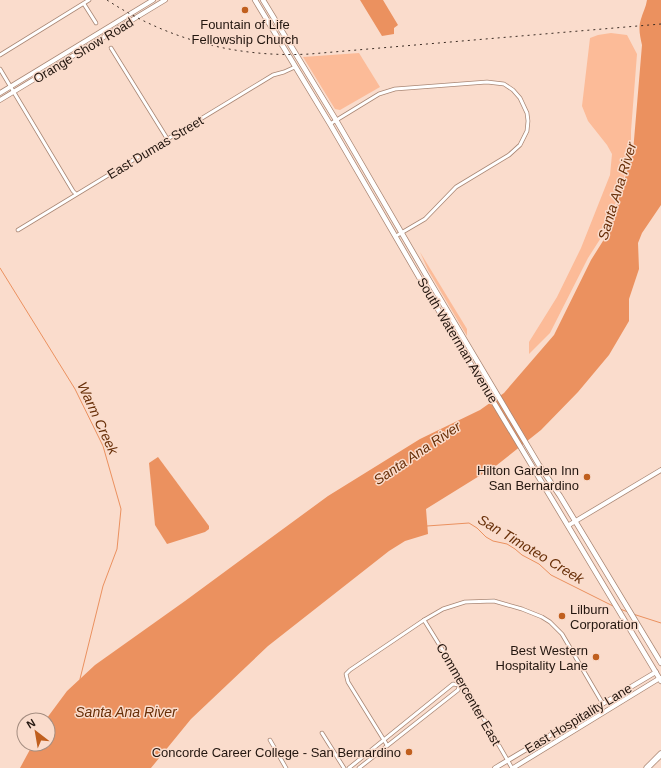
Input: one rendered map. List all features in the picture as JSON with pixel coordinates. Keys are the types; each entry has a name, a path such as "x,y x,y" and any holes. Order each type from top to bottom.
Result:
{"highway":[{"path":"647,768 661,754"}],"main road":[{"name":"Orange Show Road","path":"0,92 153,0"},
{"name":"Orange Show Road","path":"0,100 165,0"},
{"name":"South Waterman Avenue","path":"255,0 467,357 661,679"},
{"name":"South Waterman Avenue","path":"263,0 336,120 472,354 661,663"},
{"path":"568,525 661,470"},
{"name":"East Hospitality Lane","path":"495,768 658,672"},
{"name":"East Hospitality Lane","path":"513,768 661,679"}],"street":[{"path":"0,55 89,0"},
{"path":"84,4 96,23"},
{"path":"111,48 168,140"},
{"name":"East Dumas Street","path":"18,230 273,76 294,67"},
{"path":"0,69 76,194"},
{"path":"330,124 379,94 394,89 487,82 504,84 513,90 520,98 527,113 527,131 520,145 509,155 456,187 429,217 396,236"},
{"path":"387,746 348,682 346,674 443,608 465,602 494,601 503,603 542,617 550,622 562,634 603,704"},
{"name":"Commercenter East","path":"424,620 461,684 513,768"},
{"path":"349,768 453,684 461,684 458,690 359,768"},
{"path":"322,733 344,768"},
{"path":"270,740 286,768"}],"shaded area":[{"path":"611,33 627,35 637,54 631,131 631,151 621,189 604,233 588,258 550,333 529,354 529,342 557,297 581,248 610,175 612,154 607,145 588,121 582,106 590,38"},
{"path":"359,53 380,87 340,110 335,109 303,57"},
{"path":"420,252 467,329 467,336 428,270"}],"water":[{"path":"360,0 383,0 398,25 394,28 394,34 382,36"},
{"name":"Santa Ana River","path":"647,0 661,0 661,205 642,233 638,243 639,269 629,299 629,321 609,355 578,392 541,430 497,465 426,509 428,534 405,541 389,551 268,646 191,719 151,768 20,768 29,752 56,752 56,712 51,712 67,691 95,665 328,496 420,439 480,410 504,393 554,335 591,260 608,233 633,152 642,45 640,26"},
{"path":"158,457 209,526 209,529 205,532 167,544 155,525 149,463"}],"waterway":[{"name":"Warm Creek","path":"0,268 75,389 103,446 121,509 117,549 103,586 80,679"},
{"name":"San Timoteo Creek","path":"427,526 469,523 477,528 486,537 493,541 507,544 522,555 539,564 551,575 613,606"},
{"name":"San Timoteo Creek","path":"620,609 628,612"},
{"name":"San Timoteo Creek","path":"633,614 661,623"}],"railway":[{"path":"107,0 130,14 179,36 204,44 256,53 310,54 661,24"}],"place":[{"name":"Fountain of Life Fellowship Church","path":"245,10"},
{"name":"Hilton Garden Inn San Bernardino","path":"587,477"},
{"name":"Lilburn Corporation","path":"562,616"},
{"name":"Best Western Hospitality Lane","path":"596,657"},
{"name":"Concorde Career College - San Bernardino","path":"409,752"}]}
